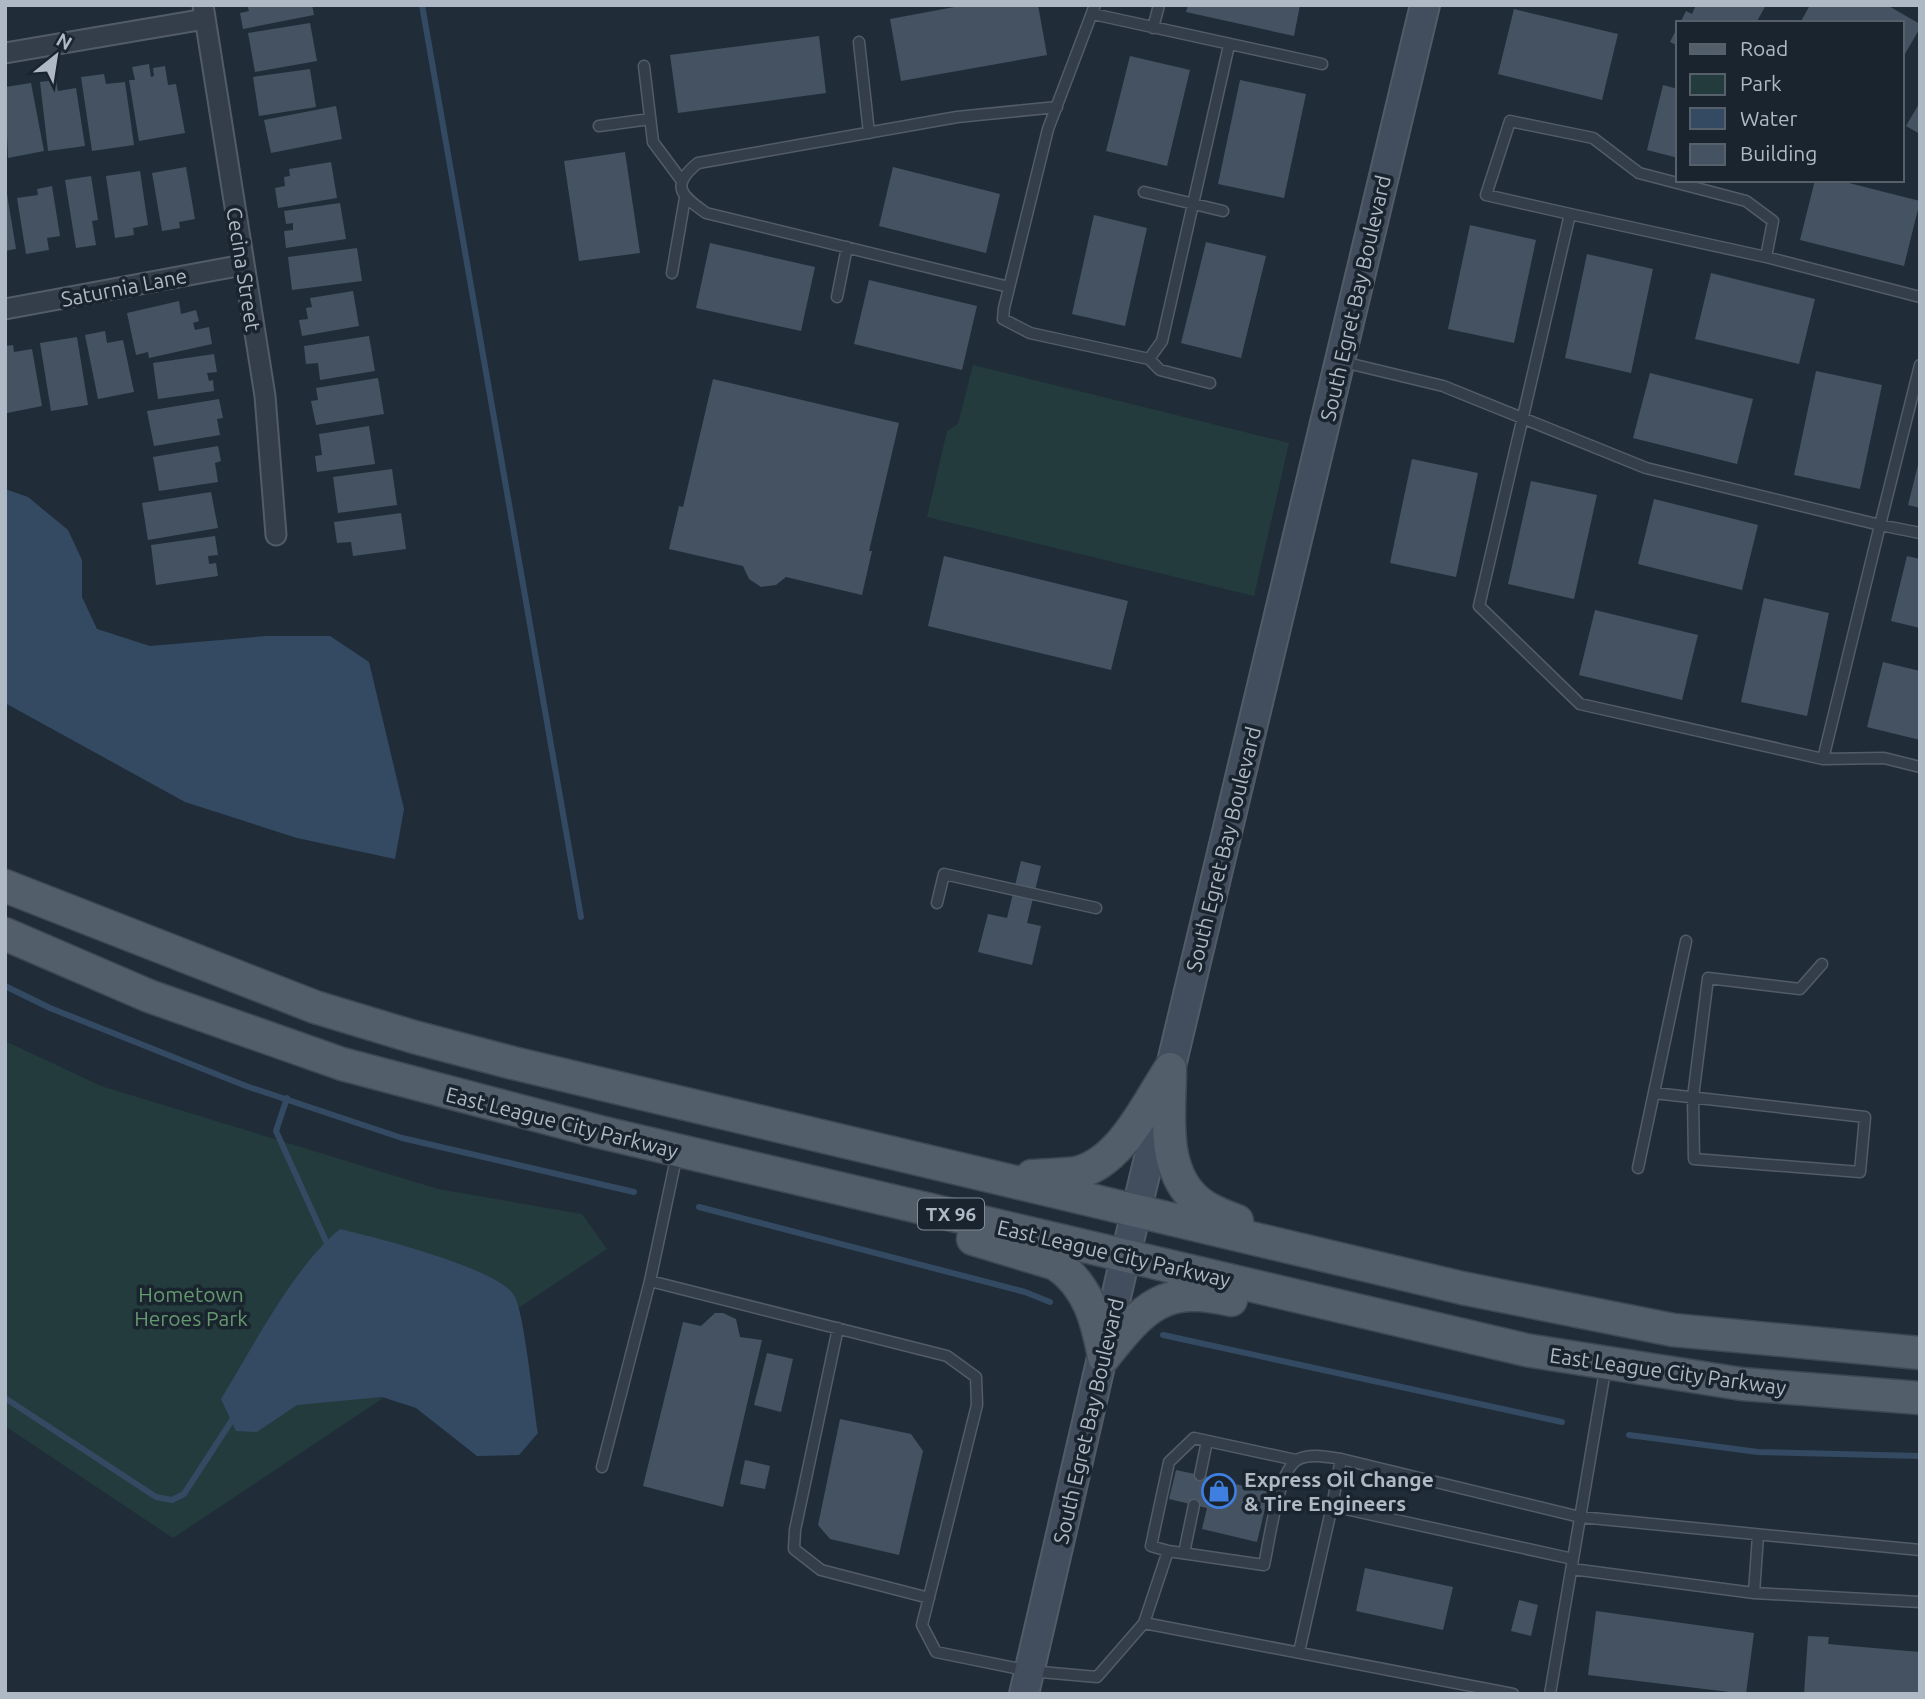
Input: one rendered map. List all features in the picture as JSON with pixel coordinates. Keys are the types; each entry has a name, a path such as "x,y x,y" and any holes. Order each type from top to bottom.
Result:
{"main road":[{"name":"South Egret Bay Boulevard","path":"1027,1682 1126,1254 1425,5"},
{"name":"East League City Parkway","path":"5,886 315,1007 513,1063 1305,1251 1645,1325 1784,1342 1920,1353"},
{"name":"East League City Parkway","path":"5,934 149,996 342,1064 465,1099 1446,1332 1606,1364 1742,1384 1920,1398"},
{"path":"1002,1178 1076,1172 1094,1166 1112,1152 1125,1136 1170,1069"},
{"path":"1170,1069 1170,1144 1177,1170 1187,1190 1208,1209 1305,1251"},
{"path":"888,1200 973,1239 1056,1264 1067,1271 1087,1298 1098,1327 1104,1357"},
{"path":"1104,1357 1146,1308 1169,1297 1197,1293 1395,1335 1446,1332"}],"street":[{"path":"5,53 204,12"},
{"name":"Cecina Street","path":"204,12 265,396 276,535"},
{"name":"Saturnia Lane","path":"5,309 243,265"}],"lane":[{"path":"1153,28 1159,5"},
{"path":"1210,383 1160,370 1149,359 1030,333 1011,326 1003,319 1048,130 1094,10 1153,28 1322,64"},
{"path":"859,42 869,133"},
{"path":"1149,359 1162,341 1229,45"},
{"path":"644,66 653,142 682,181"},
{"path":"1009,286 706,213 685,198 681,191 682,181 687,172 698,163 957,117 1057,107"},
{"path":"599,126 650,119"},
{"path":"1766,257 1773,221 1746,201 1639,173 1593,138 1510,121 1486,195 1766,257 1920,297"},
{"path":"1144,192 1223,211"},
{"path":"671,273 685,198"},
{"path":"1570,214 1479,606 1580,704 1823,759 1884,758 1920,767"},
{"path":"837,297 847,247"},
{"path":"1341,361 1443,386 1646,468 1920,533"},
{"path":"1823,759 1920,365"},
{"path":"937,903 944,874 1096,908"},
{"path":"1638,1168 1686,941"},
{"path":"1654,1093 1693,1097 1864,1117 1860,1172 1694,1159 1693,1097 1708,978 1800,989 1822,964"},
{"path":"602,1467 650,1281 677,1150"},
{"path":"650,1281 947,1356 975,1377 977,1405 922,1625 936,1651 1027,1682 1097,1677 1144,1623 1168,1551"},
{"path":"838,1328 795,1530 794,1549 821,1570 929,1598"},
{"path":"1550,1694 1606,1364"},
{"path":"1296,1460 1284,1475 1264,1565 1168,1551 1151,1546 1169,1462 1194,1438 1296,1460 1314,1456 1341,1459 1580,1517 1920,1550"},
{"path":"1200,1475 1207,1441"},
{"path":"1300,1652 1341,1459"},
{"path":"1184,1553 1194,1504"},
{"path":"1332,1506 1572,1564 1754,1593 1920,1602"},
{"path":"1754,1593 1758,1535"},
{"path":"1144,1623 1513,1694"}],"green space":[{"path":"973,365 1289,443 1254,596 927,517 947,431 958,424"},
{"name":"Hometown Heroes Park","path":"5,1041 101,1086 438,1189 582,1214 607,1249 173,1538 5,1426"}],"water":[{"path":"5,489 28,497 68,530 82,560 82,597 97,629 150,646 267,636 330,636 369,662 404,809 395,859 297,838 185,802 5,703"},
{"path":"340,1229 406,1246 460,1264 484,1274 514,1295 525,1339 538,1433 519,1455 477,1456 416,1408 382,1397 297,1405 257,1432 236,1431 221,1399 291,1285 306,1264"}],"building":[{"path":"247,5 312,5 314,15 243,29 240,13 249,11"},
{"path":"965,5 1038,5 1047,55 901,81 890,19"},
{"path":"1188,5 1300,5 1294,36 1186,12"},
{"path":"1696,5 1766,5 1757,21 1681,21 1686,11 1692,14"},
{"path":"1810,5 1887,5 1920,24 1920,28 1904,56 1904,21 1801,21"},
{"path":"1514,9 1618,34 1602,100 1498,74"},
{"path":"310,23 317,61 255,72 248,33"},
{"path":"1676,30 1676,45 1670,42"},
{"path":"819,36 826,93 678,113 670,55"},
{"path":"1130,56 1190,70 1167,166 1106,151"},
{"path":"149,64 151,77 154,76 153,68 165,66 168,85 176,84 185,133 139,141 129,80 135,80 132,67"},
{"path":"310,69 316,107 259,116 253,77"},
{"path":"104,74 106,84 125,82 134,145 92,151 81,77"},
{"path":"56,80 58,91 76,88 85,146 48,151 40,82"},
{"path":"1240,80 1306,94 1284,198 1218,184"},
{"path":"31,83 44,151 8,158 5,87"},
{"path":"1663,85 1676,88 1676,157 1647,150"},
{"path":"1920,102 1920,134 1906,126"},
{"path":"336,106 342,139 271,153 264,120"},
{"path":"625,152 640,253 579,261 564,161"},
{"path":"331,162 337,198 278,208 275,188 285,186 284,177 290,176 289,169"},
{"path":"186,167 195,219 179,222 180,228 162,231 152,173"},
{"path":"893,167 1000,194 986,253 879,226"},
{"path":"140,171 148,225 133,228 134,235 115,238 106,176"},
{"path":"91,176 98,220 92,221 96,245 76,248 65,180"},
{"path":"1814,182 1845,182 1920,201 1904,266 1800,240"},
{"path":"52,186 60,236 47,238 49,250 26,254 17,198 38,195 37,189"},
{"path":"7,194 16,249 5,251 5,195"},
{"path":"340,203 346,239 286,248 284,231 293,230 293,223 286,224 284,211"},
{"path":"1094,215 1147,228 1125,326 1072,314"},
{"path":"1470,225 1536,240 1514,343 1448,329"},
{"path":"1206,242 1266,256 1241,358 1181,343"},
{"path":"710,243 815,267 801,331 696,308"},
{"path":"357,248 362,281 292,290 288,257"},
{"path":"1587,254 1653,269 1631,373 1565,358"},
{"path":"1711,273 1815,299 1799,364 1695,339"},
{"path":"869,280 977,306 962,370 854,344"},
{"path":"353,291 359,326 302,336 299,320 308,319 306,308 312,307 310,298"},
{"path":"179,301 181,314 196,310 199,321 193,323 195,330 209,327 212,344 149,358 148,352 136,355 127,313"},
{"path":"105,331 107,343 123,340 134,392 98,399 85,335"},
{"path":"369,336 375,371 320,380 318,363 306,364 304,346"},
{"path":"77,337 88,405 51,411 40,343"},
{"path":"13,345 14,352 32,349 42,406 7,413 5,346"},
{"path":"214,354 217,372 207,373 209,381 213,380 214,391 158,399 153,363"},
{"path":"1816,371 1882,385 1860,489 1794,475"},
{"path":"1650,373 1753,399 1737,464 1633,438"},
{"path":"378,378 384,414 316,425 311,401 318,400 316,388"},
{"path":"713,379 899,423 869,551 872,551 862,595 786,577 776,585 761,587 749,579 743,566 669,549 679,506 683,507"},
{"path":"219,399 223,418 217,419 220,435 154,446 147,411"},
{"path":"369,426 375,464 317,472 315,456 322,455 319,434"},
{"path":"218,446 221,461 215,463 218,482 159,491 153,457"},
{"path":"1920,457 1920,508 1908,505"},
{"path":"1412,459 1478,473 1456,577 1390,563"},
{"path":"392,469 397,505 338,513 333,477"},
{"path":"1531,481 1597,495 1574,599 1508,584"},
{"path":"211,492 218,528 148,540 142,503"},
{"path":"1654,499 1758,525 1742,590 1638,564"},
{"path":"401,513 406,549 353,556 351,542 337,543 334,522"},
{"path":"215,536 218,555 208,556 209,564 216,563 218,576 156,585 151,545"},
{"path":"944,556 1128,601 1111,670 928,626"},
{"path":"1907,556 1920,559 1920,628 1891,621"},
{"path":"1764,598 1829,613 1807,716 1741,702"},
{"path":"1595,610 1698,635 1682,700 1579,675"},
{"path":"1883,662 1920,671 1920,740 1867,727"},
{"path":"1021,861 1041,866 1027,923 1041,926 1032,965 978,952 988,914 1007,918"},
{"path":"715,1313 723,1313 736,1319 740,1337 762,1340 723,1507 643,1486 683,1322 701,1326"},
{"path":"767,1353 793,1359 781,1412 754,1405"},
{"path":"840,1419 911,1434 923,1451 899,1555 830,1539 818,1525"},
{"path":"745,1460 770,1466 765,1489 740,1484"},
{"path":"1176,1470 1214,1478 1215,1474 1232,1479 1231,1483 1269,1492 1257,1542 1202,1529 1207,1508 1169,1499"},
{"path":"1365,1568 1453,1587 1443,1630 1356,1611"},
{"path":"1519,1600 1538,1605 1531,1636 1511,1631"},
{"path":"1596,1611 1754,1633 1746,1694 1588,1675"},
{"path":"1808,1636 1829,1637 1828,1644 1920,1652 1920,1694 1804,1694"}],"waterway":[{"path":"422,5 581,917"},
{"path":"5,986 50,1008 246,1086 402,1138 634,1192"},
{"path":"287,1098 276,1131 329,1248"},
{"path":"699,1207 1025,1292 1050,1302"},
{"path":"1163,1335 1562,1422"},
{"path":"5,1398 156,1497 172,1500 184,1494 234,1417"},
{"path":"1629,1435 1758,1452 1920,1456"}],"place":[{"name":"Express Oil Change & Tire Engineers","path":"1219,1491"}]}
